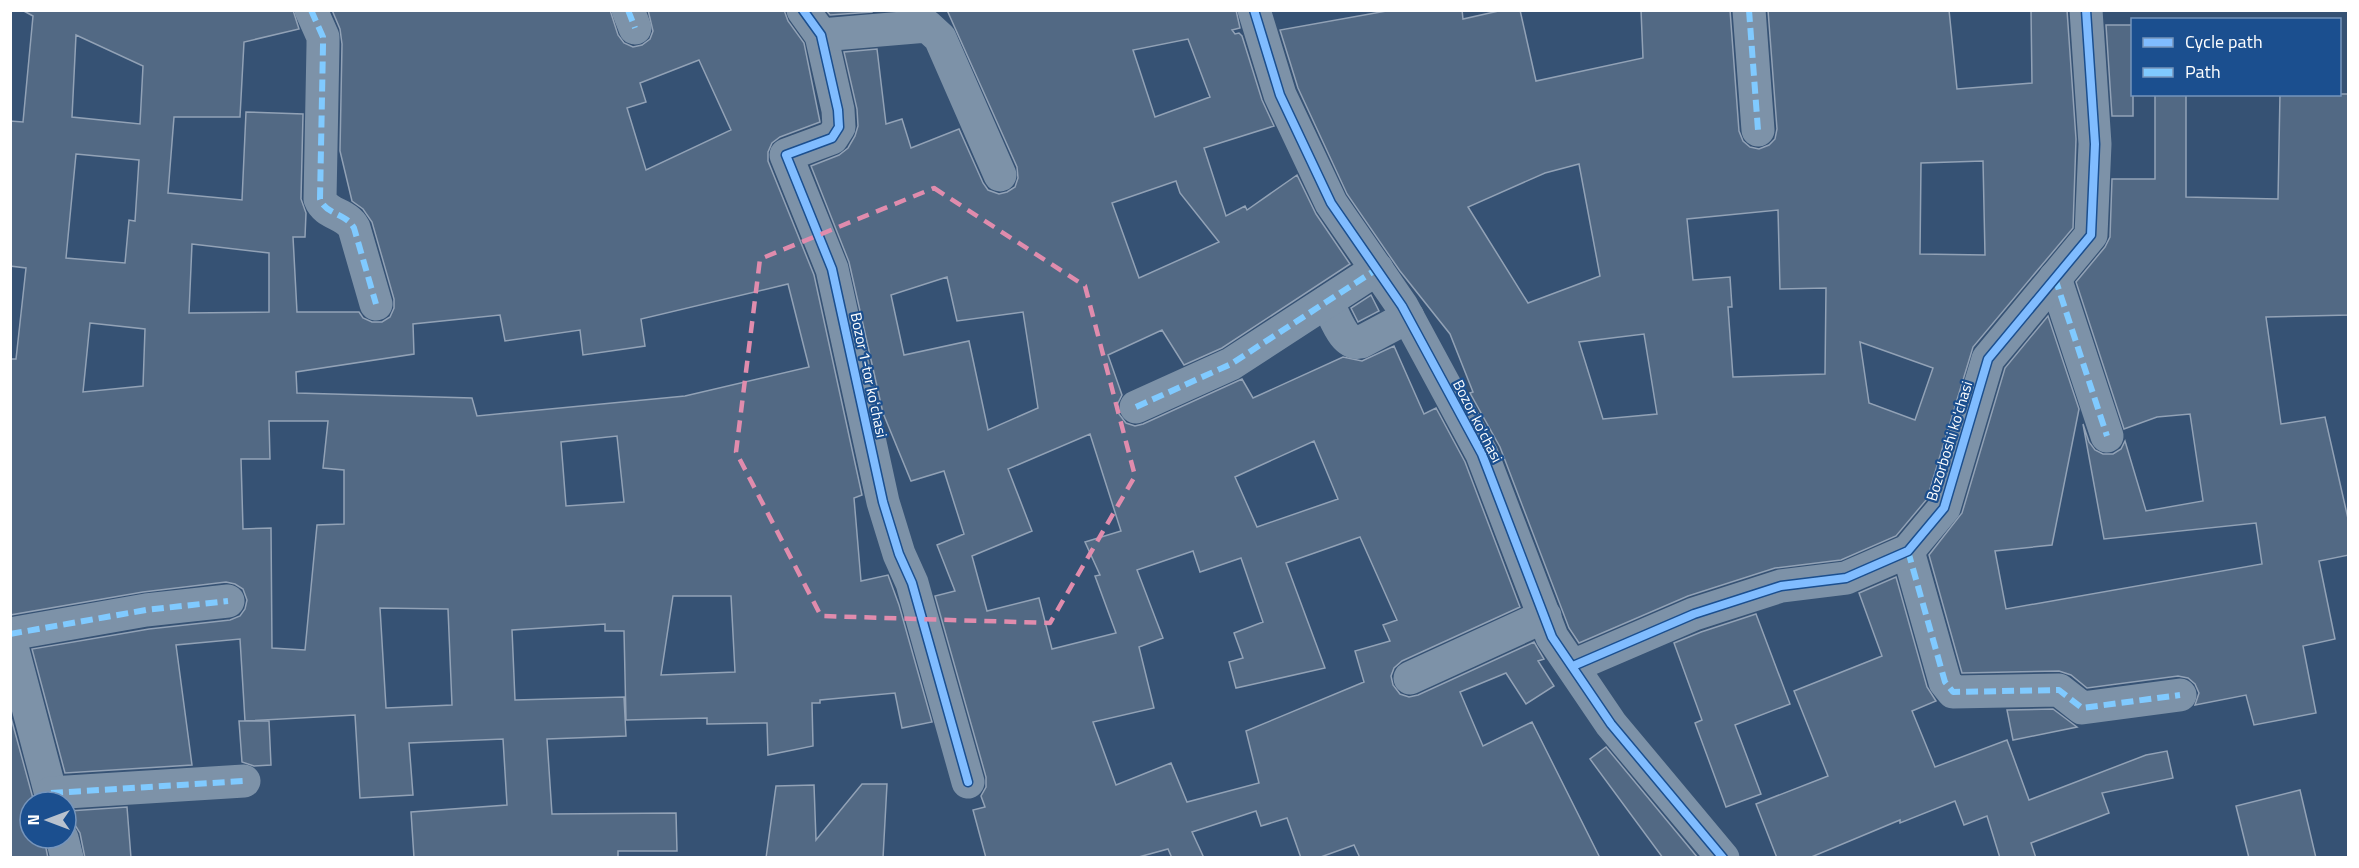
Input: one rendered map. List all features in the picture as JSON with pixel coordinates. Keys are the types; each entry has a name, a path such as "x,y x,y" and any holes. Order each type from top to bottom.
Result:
{"street":[{"path":"311,10 323,37 320,199 326,209 346,218 354,228 376,304"},
{"name":"Bozor ko'chasi","path":"1254,10 1280,95 1331,203 1408,317 1482,454 1552,637 1611,724 1723,858"},
{"path":"1749,10 1758,130"},
{"name":"Bozorboshi ko'chasi","path":"1573,666 1694,614 1781,586 1846,578 1908,551 1944,508 1988,359 2091,235 2095,144 2086,10"},
{"name":"Bozor 1-tor koʻchasi","path":"968,782 912,583 899,554 883,502 832,269 786,155 832,138 839,127 838,110 812,23 927,26 940,38 1000,175"},
{"path":"1136,407 1231,364 1377,269"},
{"path":"2055,278 2108,436"},
{"path":"1327,302 1348,340 1354,343 1361,342 1408,317"},
{"path":"1908,551 1945,682 1953,692 2059,690 2082,708 2180,695"},
{"path":"50,790 10,637 146,610 228,601"},
{"path":"1410,678 1545,616"},
{"path":"78,796 244,781"}],"highlighted area":[{"path":"934,188 1085,286 1135,476 1050,623 821,616 736,452 760,259"}],"building":[{"path":"22,10 293,10 299,29 244,42 240,117 174,117 168,193 242,200 246,112 303,114 301,199 306,213 305,237 293,237 297,312 359,312 363,318 372,322 382,322 390,317 394,308 394,299 372,222 363,209 352,201 340,151 342,44 340,29 332,10 610,10 618,35 624,43 633,47 642,45 650,39 653,31 648,10 784,10 788,21 804,43 820,122 780,137 772,143 768,152 768,161 814,275 862,495 854,498 861,581 888,575 899,605 932,722 902,728 895,693 820,700 820,703 812,703 813,746 768,755 767,723 707,724 707,718 626,720 624,631 605,631 605,624 512,630 515,700 624,697 626,736 547,739 552,814 676,813 677,851 618,851 618,858 414,858 411,812 507,805 503,739 409,743 413,795 360,798 355,715 245,721 240,639 176,645 192,765 65,773 32,649 149,629 230,620 240,616 247,600 243,589 226,582 143,592 10,615 10,359 16,359 26,268 10,266 10,121 23,122 33,16","holes":["76,35 143,66 140,124 72,117","699,60 731,130 646,170 627,108 646,102 640,83","76,154 139,160 135,221 129,220 125,263 66,258","192,244 269,253 269,312 189,313","788,284 809,367 685,396 477,416 472,398 297,393 296,372 414,354 413,324 500,315 505,341 580,330 583,355 645,346 641,319","90,323 145,329 143,386 83,392","269,421 328,421 323,468 344,470 344,524 317,525 305,650 272,648 271,528 243,529 241,459 270,459","617,436 624,502 566,506 561,442","673,596 731,596 735,672 661,675","380,608 448,609 452,705 386,708"]},
{"path":"826,10 872,10 872,12 830,15"},
{"path":"947,10 1236,10 1240,28 1232,30 1235,34 1239,33 1242,36 1262,100 1274,126 1204,148 1226,216 1245,206 1247,210 1297,175 1316,214 1350,264 1222,348 1184,365 1162,330 1108,355 1122,395 1117,405 1119,414 1126,423 1135,426 1143,424 1242,379 1253,398 1343,357 1362,361 1394,346 1424,414 1436,408 1465,462 1520,607 1402,661 1394,668 1391,676 1393,685 1400,694 1409,697 1418,695 1534,642 1544,659 1538,661 1554,686 1526,704 1506,673 1460,692 1483,746 1532,722 1600,858 1360,858 1354,845 1318,858 1301,858 1287,818 1261,826 1256,811 1192,832 1204,858 1172,858 1168,849 1135,858 986,858 973,810 985,807 981,796 986,787 986,777 935,596 955,591 937,545 964,534 944,471 911,481 883,413 849,262 811,166 839,155 848,148 858,126 857,109 844,52 877,49 886,124 902,119 911,148 959,129 983,183 988,190 999,194 1015,187 1018,178 1017,167","holes":["1188,39 1210,97 1155,117 1133,50","1176,181 1180,193 1219,242 1139,278 1112,203","947,277 957,321 1023,312 1038,408 988,430 969,341 904,355 891,295","1090,434 1121,531 1085,542 1100,575 1095,576 1116,633 1052,649 1039,598 987,611 972,556 1032,531 1008,469","1314,441 1338,499 1257,527 1235,477","1360,537 1397,620 1383,625 1390,641 1355,651 1364,682 1246,731 1259,783 1187,802 1171,763 1116,785 1093,722 1154,708 1139,647 1163,638 1137,570 1193,551 1200,572 1241,558 1263,622 1234,633 1243,658 1229,662 1236,688 1325,668 1286,563"]},
{"path":"1392,10 1462,10 1463,19 1503,10 1520,10 1536,81 1643,58 1641,10 1730,10 1739,131 1743,141 1750,147 1759,149 1769,145 1775,139 1777,129 1768,10 1949,10 1957,89 2032,83 2031,10 2067,10 2076,139 2073,228 1973,347 1927,499 1896,536 1841,560 1775,568 1688,596 1579,643 1569,628 1500,447 1470,393 1473,392 1450,334 1400,271 1347,194 1298,88 1280,30","holes":["1983,161 1985,255 1920,254 1921,163","1579,164 1600,276 1528,303 1468,207 1545,173","1778,210 1780,289 1826,288 1825,374 1733,377 1728,307 1732,307 1730,277 1693,280 1687,219","1644,334 1657,414 1603,419 1579,342","1860,342 1933,368 1915,420 1869,403"]},
{"path":"2106,25 2131,25 2133,116 2112,116"},
{"path":"2349,94 2349,315 2266,317 2281,424 2325,417 2349,523 2349,555 2319,561 2335,639 2303,646 2316,713 2254,725 2246,695 2195,705 2199,693 2195,684 2188,678 2178,676 2087,688 2071,675 2059,671 1962,673 1929,555 1962,513 2005,368 2048,316 2079,409 2052,545 1995,551 2006,609 2262,564 2256,523 2104,539 2083,424 2089,442 2095,450 2103,454 2113,454 2121,449 2125,441 2146,511 2203,501 2190,414 2157,417 2124,429 2076,282 2105,247 2110,237 2112,179 2155,179 2155,96 2186,96 2186,197 2278,199 2280,96"},
{"path":"1371,295 1379,311 1358,322 1351,308"},
{"path":"1896,577 1927,687 1936,701 1912,711 1935,767 2007,740 2029,800 2146,755 2167,751 2173,778 2102,793 2109,813 2031,843 2036,858 2000,858 1987,816 1964,825 1955,801 1900,823 1900,820 1809,858 1777,858 1756,804 1828,776 1794,691 1882,656 1859,593"},
{"path":"1756,614 1790,704 1735,725 1761,794 1726,807 1695,723 1702,720 1674,643"},
{"path":"2053,709 2077,727 2013,740 2007,710"},
{"path":"10,714 31,790 18,790 18,850 46,850 48,858 10,858"},
{"path":"239,721 269,721 271,765 254,766 242,762"},
{"path":"1606,747 1698,858 1663,858 1590,759"},
{"path":"862,784 887,784 883,858 766,858 776,786 814,785 816,840"},
{"path":"2300,790 2316,858 2249,858 2236,806"},
{"path":"127,807 131,858 85,858 78,830 78,810"}],"marked path":[{"path":"311,10 323,37 320,199 327,208 346,219 354,228 376,304"},
{"path":"628,10 635,28"},
{"path":"1749,10 1758,130"},
{"path":"1136,407 1231,364 1377,269"},
{"path":"2055,278 2107,436"},
{"path":"1908,551 1945,682 1953,692 2059,690 2082,708 2180,695"},
{"path":"10,634 146,610 228,601"},
{"path":"78,791 244,781"}],"cycle path":[{"path":"803,10 821,35 838,110 839,127 832,138 786,155 832,269 883,502 899,554 912,583 968,782"},
{"path":"1254,10 1280,95 1331,203 1402,306 1482,454 1552,637 1611,724 1723,858"},
{"path":"1573,666 1694,614 1781,586 1846,578 1908,551 1944,508 1988,359 2091,235 2095,144 2086,10"}]}
